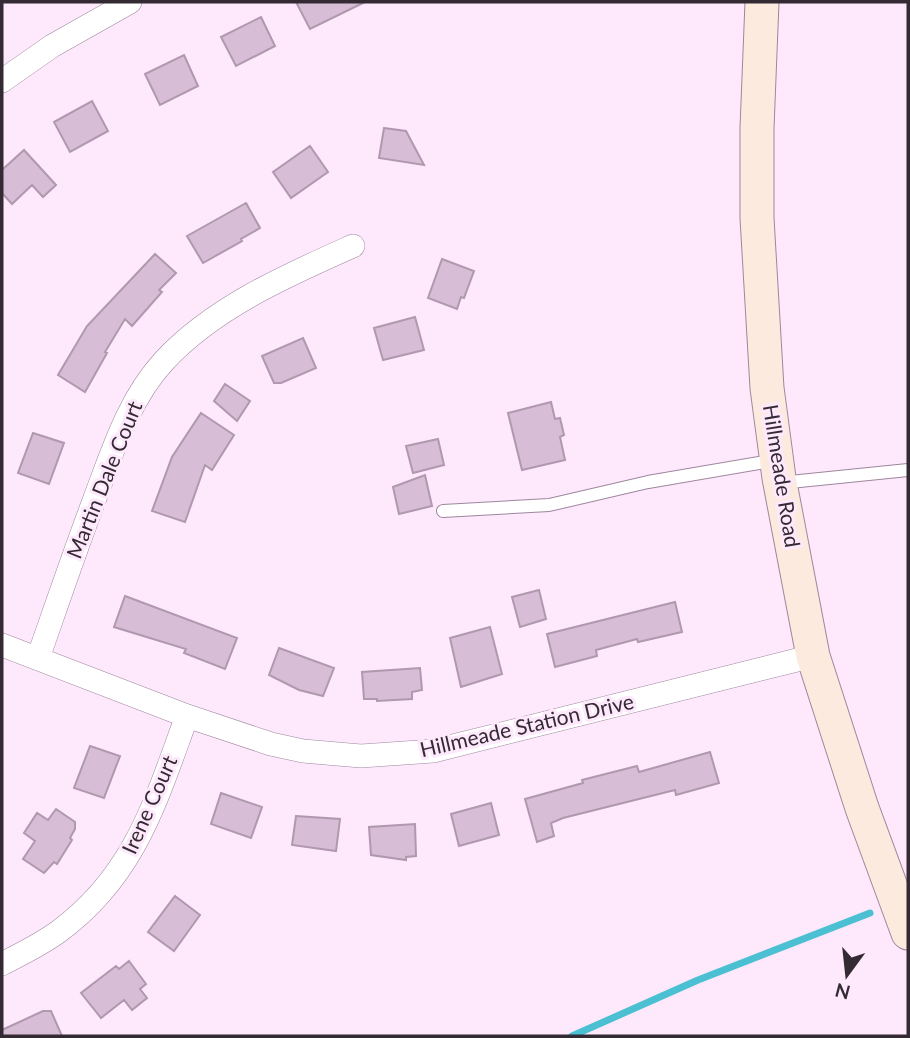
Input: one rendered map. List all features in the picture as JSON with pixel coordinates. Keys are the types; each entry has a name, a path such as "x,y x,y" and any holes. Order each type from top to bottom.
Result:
{"street":[{"path":"2,82 52,46 130,2"},
{"name":"Hillmeade Road","path":"762,2 757,218 764,349 778,472 813,656 862,808 908,933"},
{"name":"Martin Dale Court","path":"38,658 118,436 150,378 172,353 199,329 278,282 353,246"},
{"name":"Hillmeade Station Drive","path":"2,645 187,716 271,744 303,751 361,756 433,751 813,656"},
{"name":"Irene Court","path":"2,964 57,933 86,909 129,857 150,815 187,716"}],"lane":[{"path":"443,511 549,505 648,481 778,472 908,470"}],"building":[{"path":"296,2 365,2 310,29"},
{"path":"261,17 275,46 236,66 221,37"},
{"path":"184,55 198,86 160,105 145,74"},
{"path":"92,101 108,131 70,152 54,122"},
{"path":"384,128 406,131 424,165 379,158"},
{"path":"310,146 328,172 291,198 273,172"},
{"path":"24,150 56,185 43,197 32,185 12,204 2,193 2,170"},
{"path":"246,203 260,228 203,263 187,236"},
{"path":"155,254 176,273 159,290 162,292 132,326 125,319 85,392 58,375 87,326"},
{"path":"442,259 474,271 457,309 428,298"},
{"path":"415,317 424,350 383,360 374,328"},
{"path":"303,338 316,368 281,383 274,383 262,356"},
{"path":"225,384 250,401 237,421 214,401"},
{"path":"551,402 555,419 560,418 564,435 560,437 565,460 522,470 508,413"},
{"path":"201,413 234,435 212,470 205,465 185,522 152,511 172,457"},
{"path":"33,433 64,443 49,484 18,473"},
{"path":"438,439 444,465 413,473 406,446"},
{"path":"425,475 432,506 399,514 393,487"},
{"path":"539,590 546,619 520,627 512,597"},
{"path":"125,596 237,638 225,669 184,653 186,649 114,627"},
{"path":"675,602 682,632 638,642 637,639 596,650 597,656 555,667 547,634"},
{"path":"490,627 502,674 461,687 450,638"},
{"path":"279,648 334,668 323,696 299,690 269,675"},
{"path":"420,668 422,690 412,692 412,699 364,699 362,672"},
{"path":"90,746 120,756 104,798 74,788"},
{"path":"710,752 719,783 676,795 675,790 563,818 551,823 554,836 537,842 525,799 583,783 582,780 637,766 639,772"},
{"path":"221,793 262,807 251,838 211,824"},
{"path":"491,803 499,835 459,846 451,814"},
{"path":"56,809 75,822 75,829 70,838 72,840 57,864 54,862 44,873 23,859 35,841 24,833 37,813 48,820"},
{"path":"296,816 340,819 336,851 292,845"},
{"path":"415,824 416,856 406,857 406,860 371,855 369,827"},
{"path":"175,896 200,915 174,951 148,932"},
{"path":"129,961 146,984 140,989 147,998 132,1010 124,1000 101,1018 81,993 116,966 119,969"},
{"path":"43,1011 51,1011 62,1036 2,1036 2,1030"}],"waterway":[{"path":"572,1036 698,980 870,913"}]}
